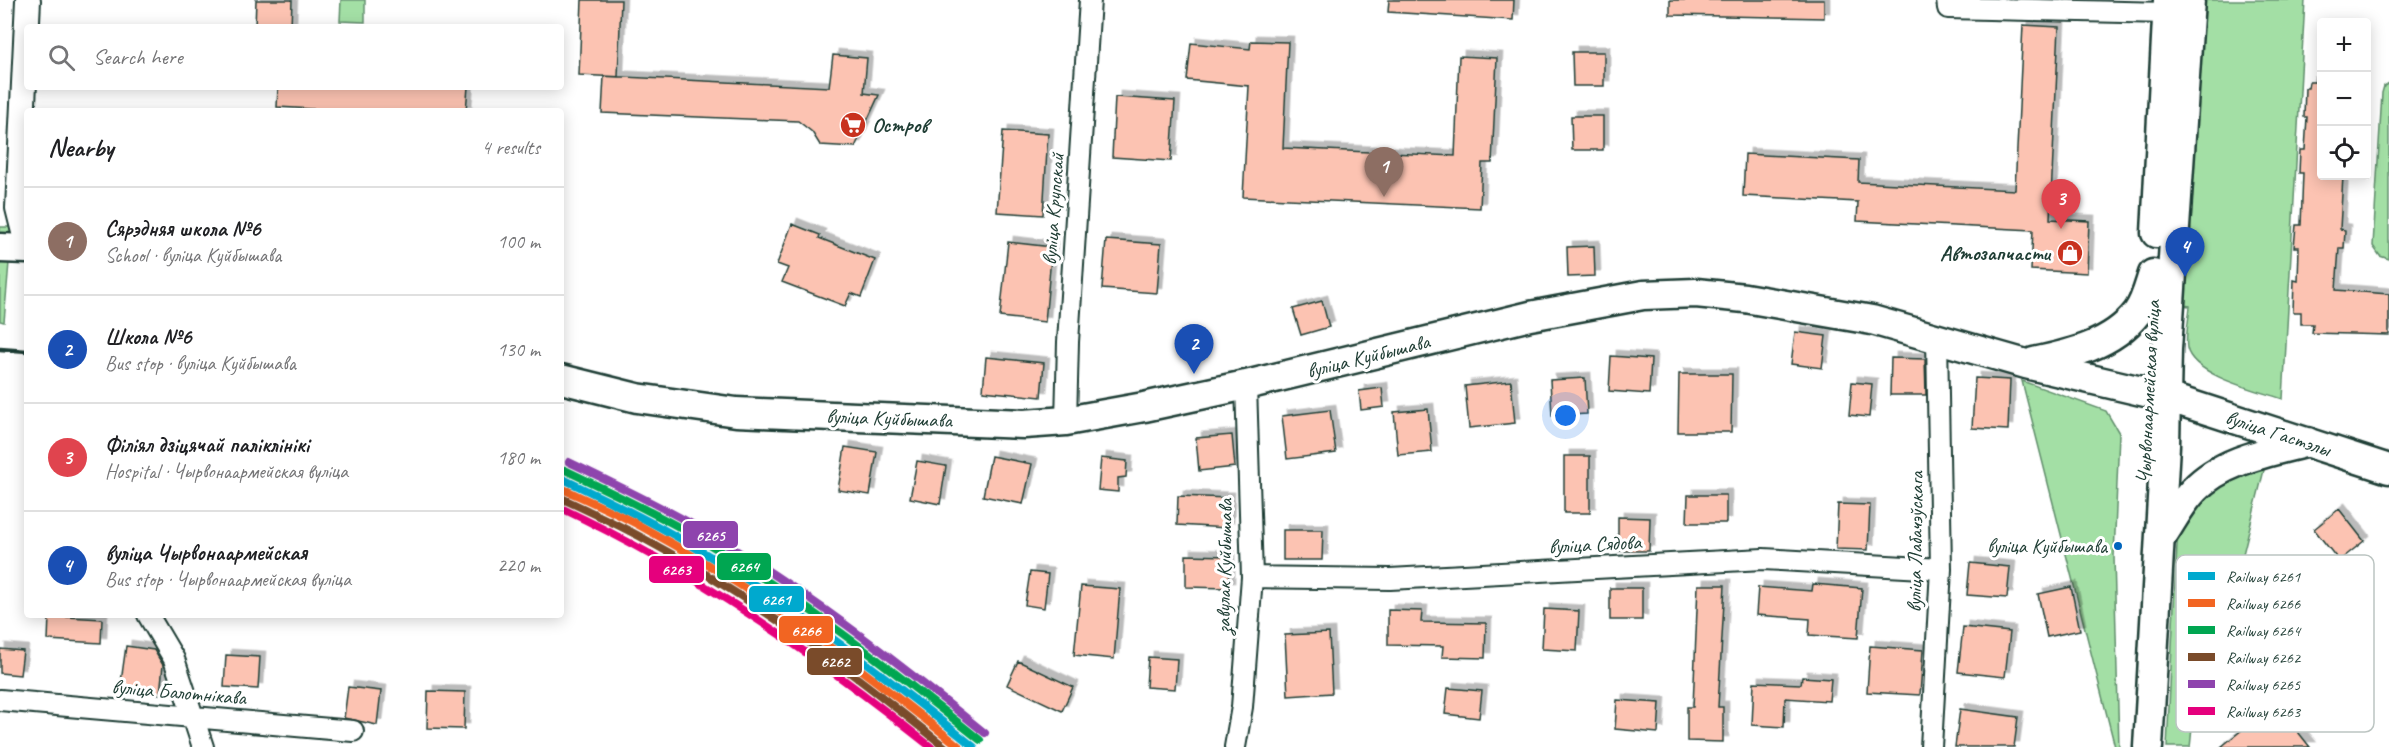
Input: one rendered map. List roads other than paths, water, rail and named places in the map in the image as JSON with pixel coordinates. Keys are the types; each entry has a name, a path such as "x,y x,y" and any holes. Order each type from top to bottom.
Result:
{"main road":[{"name":"Чырвонаармейская вуліца","path":"2148,747 2160,540 2153,274 2178,10"},
{"name":"Чырвонаармейская вуліца","path":"2130,747 2157,394 2167,349 2178,10"},
{"path":"0,248 24,249"},
{"path":"2026,364 2078,352 2103,341 2138,312 2153,274"},
{"name":"вуліца Куйбышава","path":"564,380 637,398 736,412 1024,424 1066,421 1246,385 1530,316 1643,295 1696,293 1746,298 1872,320 2026,364 2157,394"},
{"name":"вуліца Гастэлы","path":"2157,394 2389,469"},
{"path":"2160,540 2194,489 2220,471 2253,456 2308,442"}],"street":[{"path":"26,24 27,0"},
{"name":"вуліца Крупскай","path":"1066,421 1067,365 1090,0"},
{"path":"1947,0 1948,8 2178,10"},
{"path":"24,69 18,208 24,232"},
{"name":"вуліца Лабачэўскага","path":"1931,747 1941,569 1937,337"},
{"name":"завулак Куйбышава","path":"1236,747 1242,707 1252,577 1246,385"},
{"name":"вуліца Сядова","path":"1252,577 1390,579 1763,559 1941,569"},
{"path":"150,618 174,659 203,747"},
{"name":"вуліца Балотнікава","path":"0,700 353,731"}],"railway":[{"path":"0,349 24,351"},
{"path":"564,492 716,573 827,646 947,747"}],"rail line":[{"name":"6265","path":"569,462 683,519 774,575 881,651 985,733"},
{"name":"6264","path":"565,470 679,527 769,582 876,659 980,740"},
{"name":"6261","path":"564,479 675,536 765,591 906,693 974,747"},
{"name":"6266","path":"564,489 603,507 686,552 767,603 846,659 960,747"},
{"name":"6262","path":"564,499 639,536 719,582 835,661 945,747"},
{"name":"6263","path":"564,510 707,587 799,647 931,747"}],"place":[{"name":"Остров","path":"853,125"},
{"name":"Сярэдняя школа №6","path":"1384,197"},
{"name":"Філіял дзіцячай паліклінікі","path":"2061,229"},
{"name":"Автозапчасти","path":"2070,253"},
{"name":"вуліца Чырвонаармейская","path":"2185,277"},
{"name":"Школа №6","path":"1194,374"},
{"name":"вуліца Куйбышава","path":"2118,546"}]}
